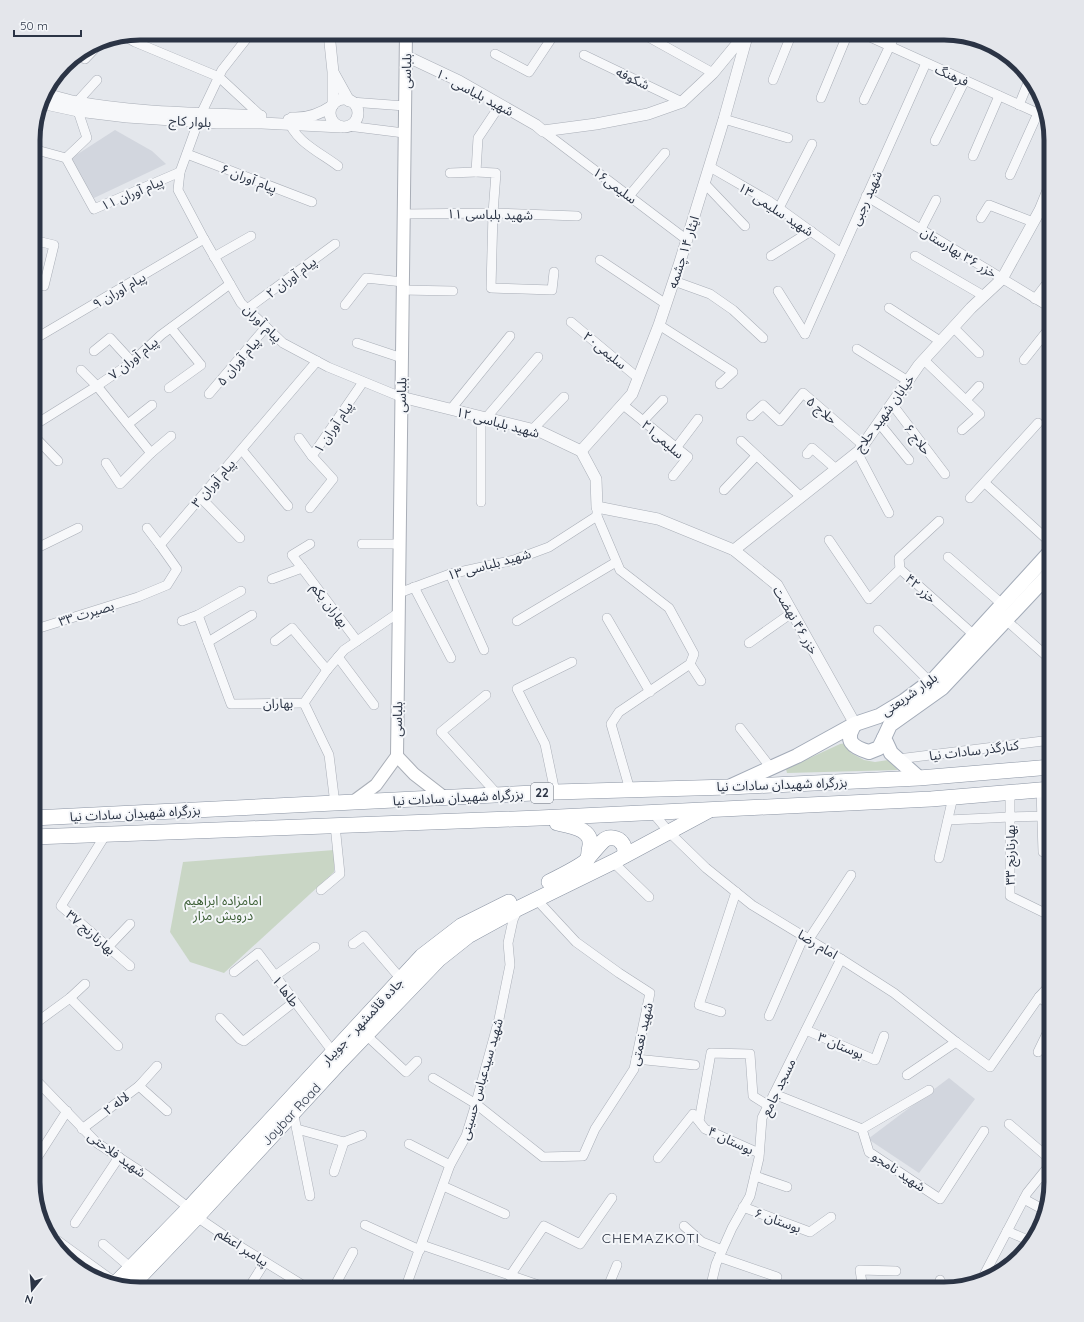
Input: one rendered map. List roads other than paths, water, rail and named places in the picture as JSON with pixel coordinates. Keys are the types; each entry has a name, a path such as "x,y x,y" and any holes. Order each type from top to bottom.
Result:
{"highway":[{"name":"بزرگراه شهیدان سادات نیا","path":"40,818 555,792 729,787 919,778 1044,768"},
{"name":"بزرگراه شهیدان سادات نیا","path":"40,837 653,813 953,797 1044,790"},
{"name":"Joybar Road","path":"135,1282 193,1212 293,1112 365,1034 439,959 468,936 518,908 537,900 710,810"},
{"path":"539,818 579,828 588,835 591,846 587,860"},
{"name":"جاده قائمشهر - جویبار","path":"119,1280 193,1212 333,1052 422,956 461,926 565,874 587,860 604,840 610,837 622,842 625,848 619,858"}],"main road":[{"name":"بلباسی","path":"397,756 406,40"},
{"name":"بلوار شریعتی","path":"729,787 797,756 855,724 879,716 904,701 935,678 1044,559"},
{"name":"بلوار شریعتی","path":"919,778 891,753 884,738 890,725 942,688 1044,579"},
{"path":"855,724 850,732 850,741 857,749 869,752 879,748 884,738"},
{"path":"352,803 376,785 397,756 414,774 445,798"}],"street":[{"path":"180,172 200,118 222,70 246,40"},
{"path":"330,40 333,105 330,117 336,125 344,126 355,121 357,117 356,108 332,72"},
{"path":"496,54 529,72 550,40"},
{"path":"654,40 713,74"},
{"path":"543,131 596,124 648,114 682,102 713,74 741,40"},
{"name":"ایثار ۱۴ چشمه","path":"581,451 632,394 659,325 705,184 745,40"},
{"path":"773,80 789,40"},
{"path":"821,98 845,40"},
{"name":"فرهنگ","path":"877,40 1041,115"},
{"path":"864,100 893,40"},
{"path":"132,41 219,77 261,119"},
{"path":"85,59 91,52"},
{"name":"شکوفه","path":"584,55 682,102"},
{"name":"شهید بلباسی ١٠","path":"406,56 460,81 543,131"},
{"name":"شهید رجبی","path":"778,291 805,334 926,63"},
{"path":"40,151 66,158 87,138 77,107 98,80"},
{"path":"935,141 965,80"},
{"path":"1019,105 1027,85"},
{"name":"بلوار کاج","path":"50,96 77,107"},
{"path":"973,156 1000,96"},
{"path":"333,105 342,100 405,106"},
{"name":"بلوار کاج","path":"47,104 77,107 127,118 261,119 404,133"},
{"name":"بلوار کاج","path":"289,121 303,119 323,112 333,105"},
{"path":"476,172 478,138 500,105"},
{"path":"1010,175 1041,115"},
{"path":"724,119 788,138"},
{"path":"289,121 300,139 338,166"},
{"name":"سلیمی۱۶","path":"543,131 687,240"},
{"path":"779,208 812,144"},
{"name":"پیام آوران ۶","path":"187,154 312,202"},
{"path":"629,196 665,154"},
{"name":"پیام آوران ۱۱","path":"66,158 94,209 180,172"},
{"name":"شهید سلیمی ۱۳","path":"710,167 779,208 841,253"},
{"name":"پیام آوران","path":"180,172 178,190 241,303 283,343 317,361 401,397"},
{"path":"450,173 496,173 493,213 491,288 552,290 554,272"},
{"path":"705,184 745,226"},
{"name":"خزر ۳۶ بهارستان","path":"866,196 1044,304"},
{"name":"خیابان شهید حلاج","path":"734,550 836,469 860,448 924,360 971,308 1002,279 1033,222 1044,198"},
{"path":"921,229 936,200"},
{"path":"982,218 989,205 1033,222"},
{"name":"شهید بلباسی ١١","path":"403,214 493,213 578,216"},
{"path":"771,256 811,231"},
{"path":"214,257 251,236"},
{"name":"پیام آوران ۹","path":"40,336 204,239"},
{"path":"40,242 54,245 44,286"},
{"name":"پیام آوران ۲","path":"247,309 335,244"},
{"path":"915,256 984,296"},
{"path":"600,260 666,304"},
{"path":"344,305 366,278 402,286 452,291"},
{"path":"674,281 710,294 733,310 763,338"},
{"name":"پیام آوران ۷","path":"40,422 132,362 161,335 230,284"},
{"path":"1035,298 1044,287"},
{"path":"889,308 940,341"},
{"name":"سلیمی۲۰","path":"571,322 638,378"},
{"path":"659,325 732,372 720,384"},
{"name":"پیام آوران ۵","path":"209,394 266,327"},
{"path":"169,388 201,365 171,328"},
{"path":"953,328 979,353"},
{"path":"1024,360 1044,335"},
{"path":"451,410 510,336"},
{"path":"94,351 110,338 132,362"},
{"path":"357,343 402,358"},
{"path":"857,349 908,381"},
{"path":"481,502 483,417 538,357"},
{"path":"924,360 980,414 962,430"},
{"name":"پیام آوران ۳","path":"160,545 317,361"},
{"path":"81,370 97,386 151,453"},
{"name":"پیام آوران ۱","path":"310,508 333,479 312,456 363,382"},
{"path":"966,400 979,386"},
{"name":"حلاج ۵","path":"752,416 763,405 780,421 803,393 860,448"},
{"name":"شهید بلباسی ١٢","path":"401,397 539,431 581,451"},
{"path":"532,430 564,397"},
{"path":"643,421 663,400"},
{"path":"128,424 152,404"},
{"name":"سلیمی۲۱","path":"622,404 688,457 673,476"},
{"name":"حلاج ۶","path":"892,404 945,474"},
{"path":"676,448 698,419"},
{"path":"879,422 909,460"},
{"path":"970,498 1038,423"},
{"path":"106,463 120,484 151,453 171,436"},
{"path":"299,438 312,456"},
{"path":"740,441 801,497"},
{"path":"40,442 58,461"},
{"path":"807,454 812,448 836,469"},
{"path":"860,448 889,513"},
{"path":"242,450 288,506"},
{"path":"581,451 596,480 597,511 620,570 669,608 694,654 690,664 619,712 611,724 630,790"},
{"path":"724,490 756,456"},
{"path":"985,483 1044,537"},
{"path":"200,498 240,538"},
{"name":"خزر ۴۶ نهضت","path":"597,511 658,519 734,550 777,585 855,724"},
{"name":"شهید بلباسی ١٣","path":"399,593 450,574 514,560 549,547 597,511"},
{"path":"900,569 899,558 939,521"},
{"path":"40,547 78,528"},
{"path":"147,528 160,545"},
{"name":"خزر ۴۲","path":"829,540 869,599 900,569 974,635"},
{"name":"بهاران یکم","path":"310,544 292,555 357,641"},
{"path":"362,544 399,544"},
{"name":"بصیرت ۳۳","path":"40,628 138,597 167,585 177,569 160,545"},
{"path":"948,557 1002,604"},
{"path":"517,621 616,562"},
{"path":"272,579 302,568"},
{"path":"450,574 484,650"},
{"path":"414,587 451,658"},
{"path":"182,621 198,615 241,591"},
{"path":"749,643 793,612"},
{"name":"بهاران","path":"198,615 231,704 304,703 327,670 344,650 398,613"},
{"path":"208,642 252,614"},
{"path":"608,618 650,692"},
{"path":"1006,620 1044,654"},
{"path":"275,641 292,628 327,670"},
{"path":"878,630 930,682"},
{"path":"338,657 374,705"},
{"path":"555,792 545,744 517,689 572,662"},
{"path":"690,664 702,681"},
{"path":"486,695 441,732 498,795"},
{"path":"304,703 329,755 335,804"},
{"path":"740,728 770,768"},
{"name":"کنارگذر سادات نیا","path":"898,759 1044,741"},
{"name":"بهارنارنج ۳۳","path":"1010,793 1010,896 1044,913"},
{"path":"939,858 953,797"},
{"name":"امام رضا","path":"653,813 706,868 752,905 841,958 894,993 990,1067 1039,997"},
{"path":"948,820 1044,817"},
{"path":"321,890 340,874 336,825"},
{"name":"بهارنارنج ۳۷","path":"106,834 61,906 130,966"},
{"path":"1043,852 1044,840"},
{"path":"619,858 649,897"},
{"path":"769,1016 807,938 851,875"},
{"path":"721,1012 699,1005 736,892"},
{"name":"شهید نعمتی","path":"476,1104 543,1157 583,1156 595,1129 634,1069 650,993 576,942 537,900"},
{"name":"شهید سیدعباس حسینی","path":"408,1282 450,1164 466,1136 476,1104 499,1019 510,965 508,943 513,920 518,908"},
{"path":"108,947 130,924"},
{"path":"353,944 364,936 401,978"},
{"path":"275,976 315,947"},
{"name":"طاها ۱","path":"234,972 258,953 333,1052"},
{"name":"مسجد جامع","path":"712,1282 720,1254 732,1228 750,1196 759,1153 762,1118 841,958"},
{"path":"40,1020 70,998 84,984"},
{"path":"1044,992 1039,997 1044,1001"},
{"path":"70,998 118,1046"},
{"path":"220,1018 240,1039 244,1041 294,1002"},
{"name":"بوستان ۳","path":"806,1030 875,1060 884,1036"},
{"path":"365,1034 406,1072 417,1060"},
{"path":"1038,1052 1044,1040"},
{"path":"907,1075 956,1042"},
{"path":"699,1121 711,1053 750,1054 752,1096 769,1106"},
{"path":"636,1059 695,1065"},
{"path":"139,1086 157,1066"},
{"path":"433,1078 476,1104"},
{"name":"شهید فلاحتی","path":"40,1084 97,1143 146,1174 193,1212"},
{"name":"لاله ۲","path":"82,1129 139,1086 167,1110"},
{"path":"774,1094 862,1129 929,1090"},
{"path":"40,1153 67,1111"},
{"path":"293,1112 310,1196"},
{"name":"بوستان ۴","path":"658,1158 693,1114 705,1129 759,1153"},
{"path":"1009,1124 1044,1154"},
{"path":"297,1129 344,1142 362,1135"},
{"name":"شهید نامجو","path":"862,1129 869,1152 940,1199 984,1131"},
{"path":"334,1172 344,1142"},
{"path":"409,1144 450,1164"},
{"path":"75,1223 119,1158"},
{"path":"985,1273 1024,1199 1044,1172"},
{"path":"755,1176 787,1187"},
{"path":"443,1186 505,1214"},
{"path":"510,1276 544,1226 580,1244 612,1198"},
{"path":"1024,1199 1040,1208"},
{"name":"بوستان ۶","path":"743,1207 810,1232 831,1217"},
{"name":"پیامبر اعظم","path":"193,1212 241,1247 298,1282"},
{"path":"365,1225 421,1247 528,1282"},
{"path":"684,1226 702,1242 720,1254 777,1277"},
{"path":"1006,1231 1025,1239"},
{"path":"62,1244 106,1276"},
{"path":"103,1244 131,1268"},
{"path":"338,1282 353,1252"},
{"path":"252,1282 265,1262"},
{"path":"610,1282 616,1265"},
{"path":"862,1282 860,1270 896,1271"}],"district":[{"name":"CHEMAZKOTI","path":"651,1238"}],"park label":[{"name":"امامزاده ابراهیم درویش مزار","path":"223,908"}]}
